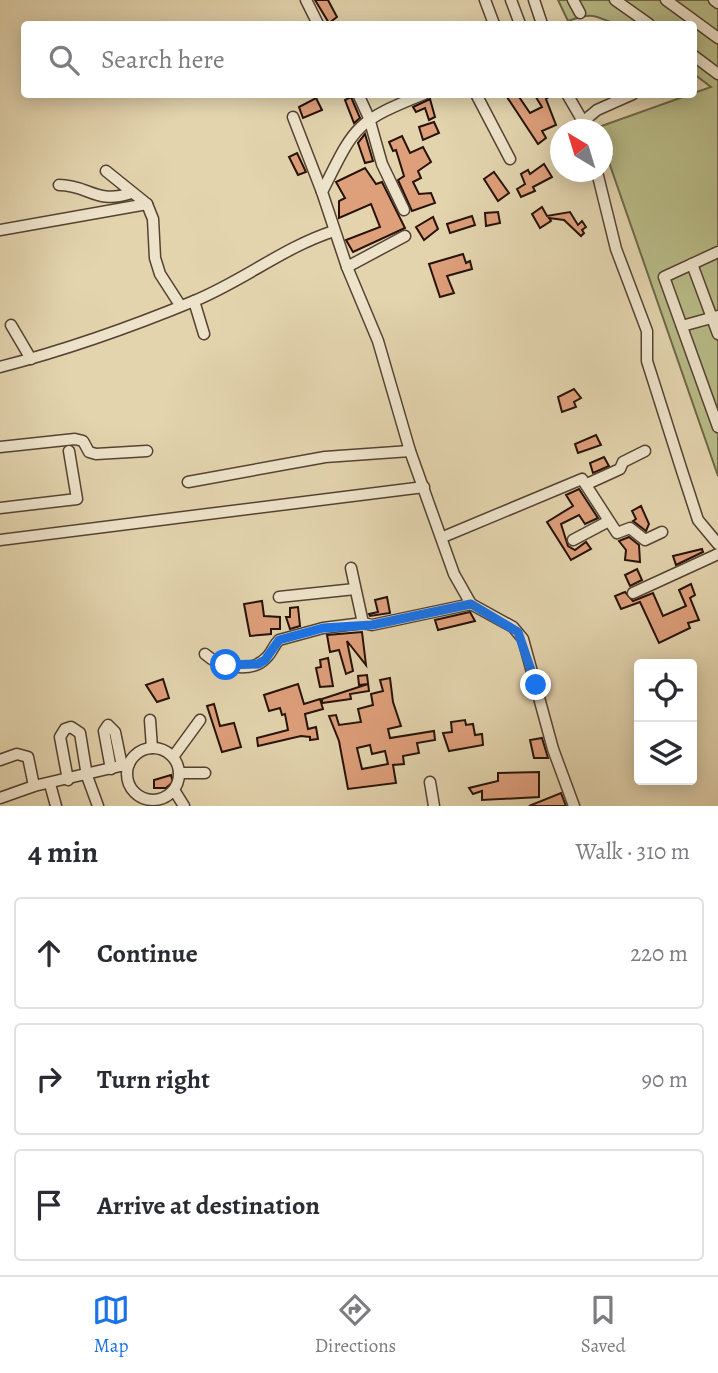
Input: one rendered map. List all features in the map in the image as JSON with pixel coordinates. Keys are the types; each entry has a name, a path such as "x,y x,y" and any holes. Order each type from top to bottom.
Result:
{"street":[{"path":"306,0 316,21"},
{"path":"485,0 493,21"},
{"path":"511,0 519,21"},
{"path":"534,0 541,21"},
{"path":"615,0 645,21"},
{"path":"666,0 695,21"},
{"path":"697,23 718,38"},
{"path":"697,58 718,74"},
{"path":"360,98 369,118 382,164 404,210"},
{"path":"322,192 347,140 369,118 415,98"},
{"path":"478,98 510,159"},
{"path":"569,98 582,119"},
{"path":"591,119 597,110 624,98"},
{"path":"293,117 347,267 379,341 410,451 443,537 454,574 471,604 513,627 523,639 553,749 574,806"},
{"path":"106,172 147,204 153,219 160,274 180,305"},
{"path":"600,182 617,248 647,331 646,361 698,520 718,544"},
{"path":"59,185 76,185 90,195 102,197 131,193"},
{"path":"0,230 147,204"},
{"path":"0,367 31,359 194,301 293,247 334,231"},
{"path":"347,267 405,236"},
{"path":"718,252 664,277 718,427"},
{"path":"692,264 715,316 718,334"},
{"path":"194,301 204,334"},
{"path":"682,326 715,316"},
{"path":"11,325 31,359"},
{"path":"0,447 75,439 83,441 89,452 96,454 148,451"},
{"path":"0,508 79,498 69,451"},
{"path":"188,482 324,457 410,451"},
{"path":"587,484 620,469 623,462 645,451"},
{"path":"443,537 582,479 607,522 617,533 630,528 645,540 662,531"},
{"path":"0,540 424,487"},
{"path":"573,540 607,522"},
{"path":"633,593 718,554"},
{"path":"351,568 363,623"},
{"path":"279,597 355,589"},
{"path":"205,653 226,665 251,666 265,660 279,640 323,628 363,623 372,625 471,604"},
{"path":"150,720 152,748"},
{"path":"173,757 200,720"},
{"path":"68,780 60,737 65,729 71,727 80,733 87,776 98,806"},
{"path":"0,798 34,786 87,776 120,766 140,751 152,748 163,750 173,757 179,774 174,790 159,800 148,800 137,796 120,766"},
{"path":"0,760 17,754 28,757 34,786"},
{"path":"179,774 205,774"},
{"path":"430,782 434,806"},
{"path":"50,784 55,806"},
{"path":"174,790 184,806"}],"green space":[{"path":"558,0 718,0 718,476 613,174 613,122 680,98 697,98 697,92 711,87 697,76 697,21 608,21 592,16 568,21"}],"building":[{"path":"315,0 328,0 337,17 328,21"},
{"path":"316,98 322,110 303,118 299,107"},
{"path":"351,98 360,118 354,123 345,100"},
{"path":"508,98 520,98 530,113 542,107 536,98 547,98 554,119 550,119 550,128 542,131 546,138 538,144"},
{"path":"430,99 435,117 429,120 425,108 416,112 413,107"},
{"path":"434,122 439,133 423,140 419,127"},
{"path":"365,134 373,161 365,163 358,143"},
{"path":"402,136 410,153 423,147 431,162 418,171 421,178 413,182 419,194 431,193 435,203 412,211 398,180 404,176 396,150 393,151 389,142"},
{"path":"297,153 306,172 298,175 289,157"},
{"path":"544,164 550,178 533,187 535,191 521,197 517,189 525,184 521,174 528,170 530,174"},
{"path":"365,168 376,184 382,182 405,228 353,252 346,240 380,227 371,204 339,218 339,201 345,198 336,182"},
{"path":"494,172 509,193 498,201 484,179"},
{"path":"542,207 547,216 570,212 578,225 582,221 586,227 582,230 584,233 581,236 564,220 549,218 551,221 540,228 532,214"},
{"path":"498,212 500,223 486,226 485,213"},
{"path":"472,216 475,225 450,233 447,224"},
{"path":"433,217 438,229 424,240 416,227"},
{"path":"463,254 466,263 470,261 472,269 447,276 454,293 440,297 429,264"},
{"path":"574,389 581,398 574,402 576,407 562,412 558,397"},
{"path":"596,435 601,445 578,453 575,444"},
{"path":"604,457 609,466 593,473 590,463"},
{"path":"579,489 598,518 585,524 579,515 561,524 568,546 575,550 586,542 591,549 571,560 547,522 573,506 566,495"},
{"path":"641,506 649,524 646,531 633,521 636,519 632,511"},
{"path":"629,537 639,545 640,562 625,560 626,550 619,541"},
{"path":"702,549 703,552 676,565 673,556"},
{"path":"637,569 642,580 630,586 625,575"},
{"path":"691,584 695,595 690,598 699,620 688,623 690,628 659,643 640,602 621,609 615,596 625,592 633,601 653,593 663,616 686,606 679,590"},
{"path":"387,597 390,613 370,616 369,614 378,612 375,600"},
{"path":"262,601 264,616 280,617 280,629 271,629 271,634 250,636 244,604"},
{"path":"298,607 300,626 290,629 286,617 290,617 290,608"},
{"path":"470,612 475,621 438,630 435,620"},
{"path":"362,632 366,665 347,641 353,671 346,674 339,650 330,652 327,635"},
{"path":"328,658 333,686 320,687 316,668 321,667 320,660"},
{"path":"367,675 369,691 350,694 351,699 322,703 322,699 368,684 359,685 358,676"},
{"path":"390,678 393,702 401,726 388,729 390,738 434,731 435,740 417,743 419,753 403,756 404,764 393,765 396,783 348,789 339,741 329,716 336,715 339,725 361,722 358,709 373,705 371,694 383,691 380,680","holes":["370,745 372,754 385,751 388,764 362,769 357,748"]},
{"path":"163,679 169,698 157,702 146,685"},
{"path":"298,684 304,704 320,699 323,709 305,714 308,729 316,727 318,739 310,740 310,737 301,736 258,746 257,738 288,730 285,714 282,715 280,708 269,711 264,695"},
{"path":"214,704 220,726 234,723 241,747 222,752 207,706"},
{"path":"465,720 466,725 473,724 475,735 482,734 483,745 449,751 443,733 452,732 451,722"},
{"path":"542,738 548,758 534,758 530,740"},
{"path":"539,772 539,797 482,800 482,791 473,794 469,788 498,781 498,773"},
{"path":"171,775 173,782 166,788 154,788 154,780"},
{"path":"561,793 566,806 529,806"}],"route":[{"path":"226,665 258,664 265,660 279,640 323,628 363,623 372,625 471,604 518,632 523,639 536,685"}]}
